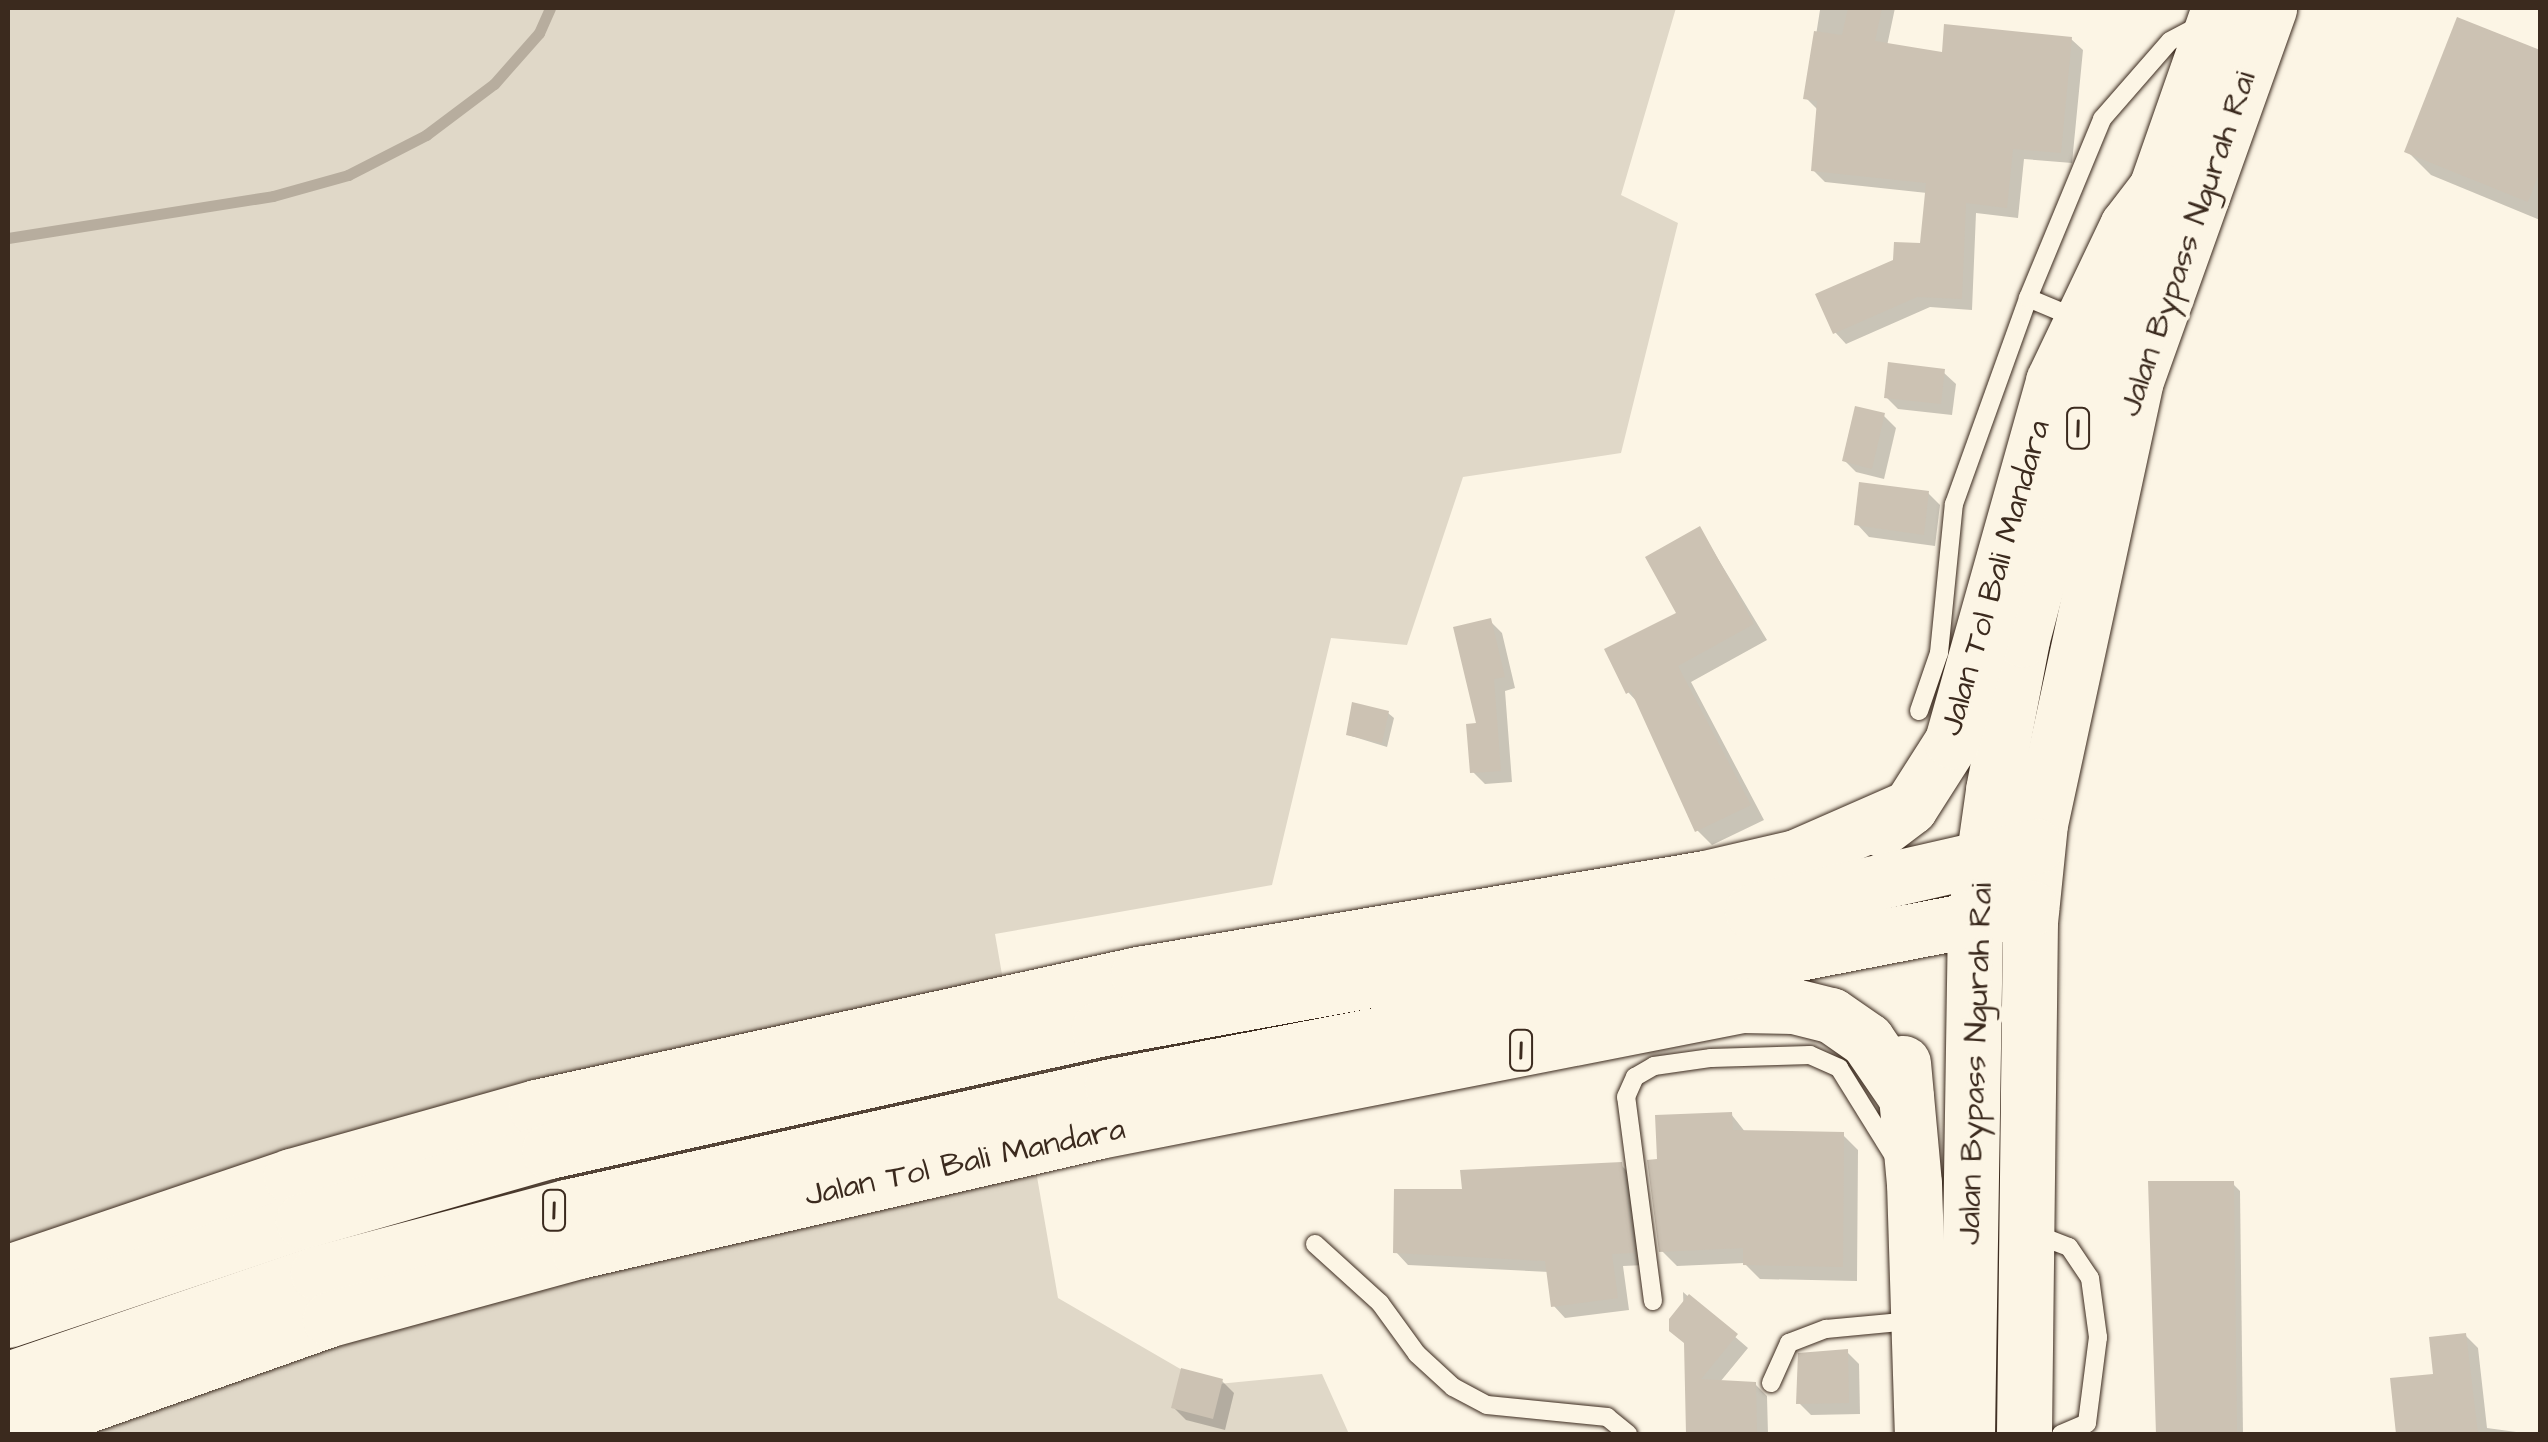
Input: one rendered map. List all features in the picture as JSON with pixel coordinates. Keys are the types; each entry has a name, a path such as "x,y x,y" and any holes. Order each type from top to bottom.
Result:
{"highway":[{"name":"Jalan Bypass Ngurah Rai","path":"2024,1434 2031,908 2036,846 2135,383 2269,8"},
{"name":"Jalan Bypass Ngurah Rai","path":"2156,188 2217,12"},
{"name":"Jalan Tol Bali Mandara","path":"1758,935 1836,865 1910,807 1952,741 2052,381 2097,324 2126,226 2156,188"},
{"name":"Jalan Bypass Ngurah Rai","path":"1943,1181 1983,861 2022,639 2088,391 2097,324"},
{"name":"Jalan Tol Bali Mandara","path":"8,1320 304,1220 1091,1008 1138,974 1705,878 1796,857 1910,807"},
{"name":"Jalan Tol Bali Mandara","path":"8,1433 330,1319 1116,1114 1758,935 2036,846"},
{"name":"Jalan Tol Bali Mandara","path":"8,1272 291,1176 536,1107 1091,1008 1441,965 2031,908"},
{"name":"Jalan Tol Bali Mandara","path":"1758,935 1850,986 1890,1016 1900,1037 1906,1097"},
{"name":"1","path":"1138,974 1441,965"},
{"name":"Jalan Tol Bali Mandara","path":"8,1379 318,1273 566,1206 1766,1003 1812,1008 1853,1028 1906,1097 1943,1181 1942,1321 1922,1434"},
{"name":"1","path":"1942,1321 1967,1434"}],"lane":[{"path":"1920,712 1939,653 1954,504 2028,298 2102,119 2170,41 2217,12"},
{"path":"2028,298 2097,324"},
{"path":"1653,1301 1626,1097 1634,1077 1654,1066 1810,1056 1839,1068 1943,1181"},
{"path":"2026,1230 2070,1246 2090,1278 2098,1337 2095,1395 2086,1422 2061,1434"},
{"path":"1314,1244 1380,1303 1416,1354 1453,1387 1487,1405 1607,1417 1628,1434"},
{"path":"1771,1383 1789,1343 1826,1329 1942,1321"}],"shaded area":[{"path":"8,8 1676,8 1621,195 1678,223 1621,453 1463,477 1407,645 1331,638 1272,885 995,934 1058,1298 1208,1385 1322,1374 1349,1434 8,1434"}],"building":[{"path":"1848,8 1882,8 1875,41 1942,52 1944,24 2072,37 2061,153 2013,149 2007,208 1966,203 1962,299 1917,297 1833,334 1815,294 1893,260 1894,242 1920,243 1926,183 1811,171 1817,101 1803,99 1814,31 1842,35"},
{"path":"2457,17 2540,50 2540,171 2528,202 2404,152"},
{"path":"1888,362 1945,369 1941,404 1884,398"},
{"path":"1855,406 1885,413 1872,469 1842,461"},
{"path":"1859,482 1929,491 1924,535 1854,525"},
{"path":"1700,526 1754,624 1678,666 1751,805 1695,832 1631,691 1626,694 1604,649 1676,613 1645,557"},
{"path":"1491,618 1505,677 1494,679 1501,771 1470,773 1466,724 1476,723 1453,627"},
{"path":"1352,702 1389,711 1382,743 1346,735"},
{"path":"1732,1112 1733,1130 1844,1132 1843,1267 1743,1265 1743,1248 1659,1252 1647,1160 1657,1159 1655,1115"},
{"path":"1622,1162 1634,1253 1612,1254 1618,1298 1551,1307 1545,1261 1393,1253 1394,1189 1462,1189 1460,1170"},
{"path":"2148,1181 2234,1181 2237,1434 2156,1434"},
{"path":"1689,1294 1738,1334 1701,1379 1756,1382 1757,1434 1686,1434 1684,1343 1669,1331 1669,1319"},
{"path":"2466,1333 2478,1434 2396,1434 2390,1378 2433,1374 2429,1337"},
{"path":"1848,1349 1849,1403 1796,1404 1798,1353"},
{"path":"1181,1368 1223,1379 1213,1419 1171,1408"}],"waterway":[{"path":"8,238 273,196 348,175 426,135 494,84 539,33 550,8"}]}
